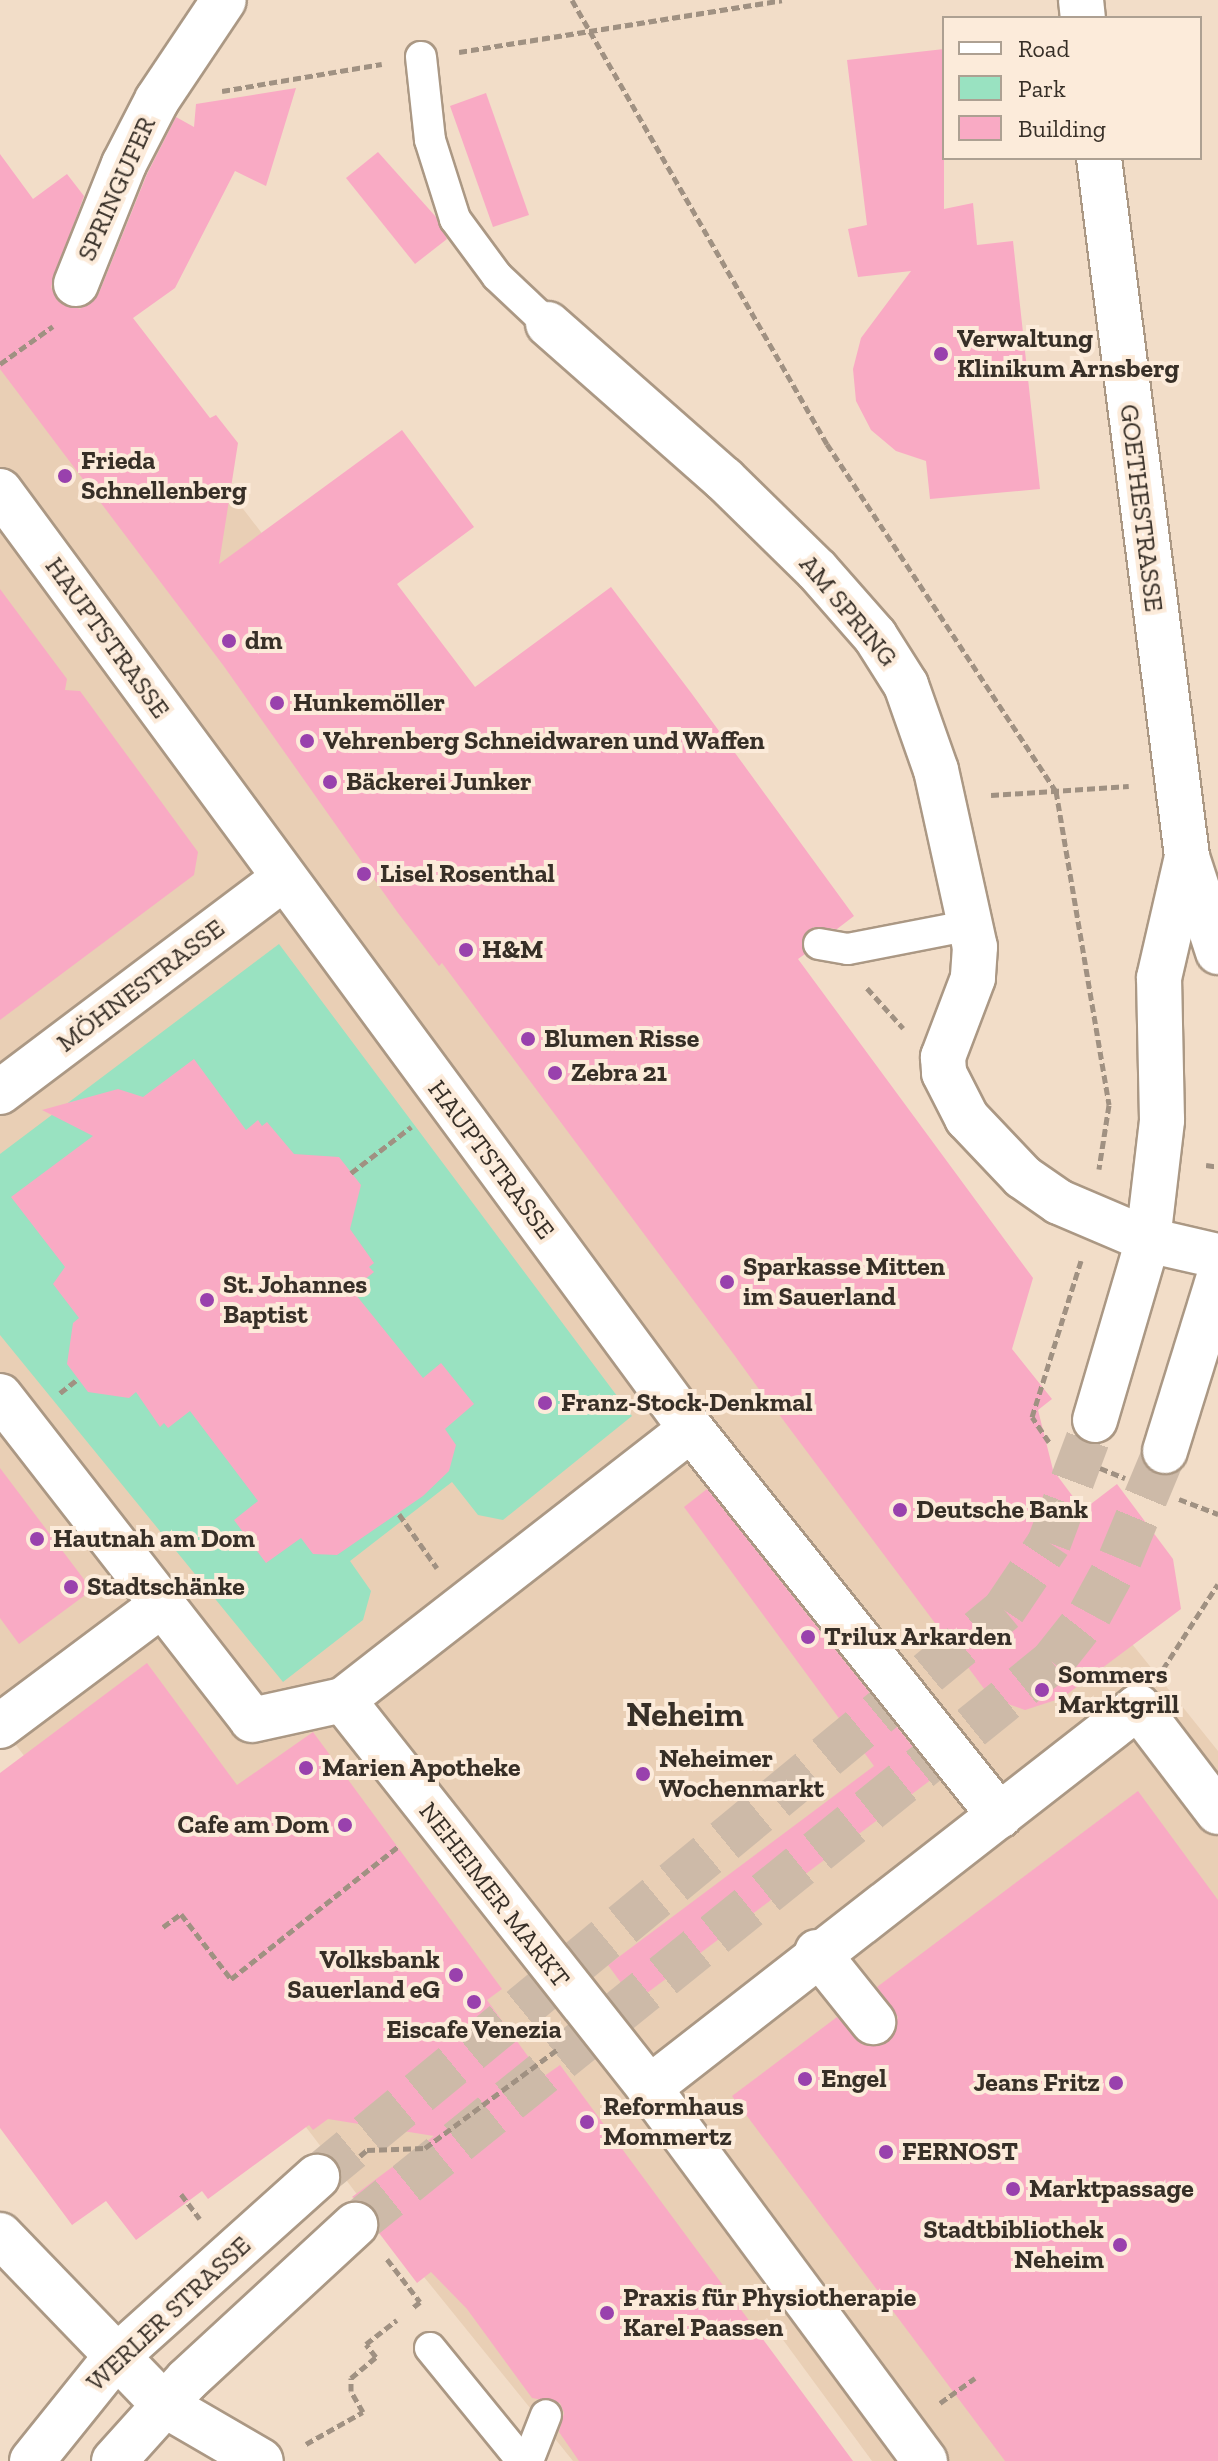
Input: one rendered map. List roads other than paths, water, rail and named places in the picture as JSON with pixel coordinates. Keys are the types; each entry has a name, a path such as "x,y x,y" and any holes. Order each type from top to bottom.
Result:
{"street":[{"name":"SPRINGUFER","path":"76,284 124,164 157,100 224,0"},
{"name":"GOETHESTRASSE","path":"1099,160 1177,783 1202,860 1218,952"},
{"name":"AM SPRING","path":"548,324 724,479 860,618 906,685 942,799 971,925 973,978 943,1057 954,1097 998,1151 1044,1192 1148,1240 1218,1256"},
{"name":"HAUPTSTRASSE","path":"0,491 691,1429 1000,1816"},
{"name":"GOETHESTRASSE","path":"1095,1420 1148,1240 1162,1120 1159,978 1202,860"},
{"name":"MÖHNESTRASSE","path":"0,1092 283,879"},
{"path":"1165,1451 1218,1280"},
{"path":"0,1396 252,1720 343,1700 691,1429"},
{"path":"0,1726 162,1605"},
{"name":"NEHEIMER MARKT","path":"343,1700 649,2088 925,2461"},
{"path":"649,2088 817,1952 1000,1816 1138,1707 1218,1812"},
{"path":"817,1952 873,2022"},
{"name":"WERLER STRASSE","path":"32,2461 114,2359 317,2177"},
{"path":"114,2461 163,2404 355,2225"},
{"path":"0,2235 114,2359 163,2404 280,2454"}],"lane":[{"name":"AM SPRING","path":"421,57 430,140 455,219 497,276 548,324"},
{"path":"819,944 858,947 971,925"},
{"path":"430,2348 522,2461"},
{"path":"528,2461 546,2415"}],"tunnel":[{"path":"317,2177 1004,1610 1049,1543 1095,1420"},
{"path":"355,2225 1052,1662 1090,1614 1120,1559 1165,1451"}],"place":[{"name":"Verwaltung Klinikum Arnsberg","path":"941,354"},
{"name":"Frieda Schnellenberg","path":"65,476"},
{"name":"dm","path":"229,641"},
{"name":"Hunkemöller","path":"277,703"},
{"name":"Vehrenberg Schneidwaren und Waffen","path":"307,741"},
{"name":"Bäckerei Junker","path":"330,782"},
{"name":"Lisel Rosenthal","path":"364,874"},
{"name":"H&M","path":"466,950"},
{"name":"Blumen Risse","path":"528,1039"},
{"name":"Zebra 21","path":"555,1073"},
{"name":"Sparkasse Mitten im Sauerland","path":"727,1282"},
{"name":"St. Johannes Baptist","path":"207,1300"},
{"name":"Franz-Stock-Denkmal","path":"545,1403"},
{"name":"Deutsche Bank","path":"900,1510"},
{"name":"Hautnah am Dom","path":"37,1539"},
{"name":"Stadtschänke","path":"71,1587"},
{"name":"Trilux Arkarden","path":"808,1637"},
{"name":"Sommers Marktgrill","path":"1042,1690"},
{"name":"Marien Apotheke","path":"306,1768"},
{"name":"Neheimer Wochenmarkt","path":"643,1774"},
{"name":"Cafe am Dom","path":"345,1825"},
{"name":"Volksbank Sauerland eG","path":"456,1975"},
{"name":"Eiscafe Venezia","path":"474,2002"},
{"name":"Engel","path":"805,2079"},
{"name":"Jeans Fritz","path":"1116,2083"},
{"name":"Reformhaus Mommertz","path":"587,2122"},
{"name":"FERNOST","path":"886,2152"},
{"name":"Marktpassage","path":"1013,2189"},
{"name":"Stadtbibliothek Neheim","path":"1120,2245"},
{"name":"Praxis für Physiotherapie Karel Paassen","path":"607,2313"}],"district":[{"name":"Neheim","path":"685,1715"}]}
